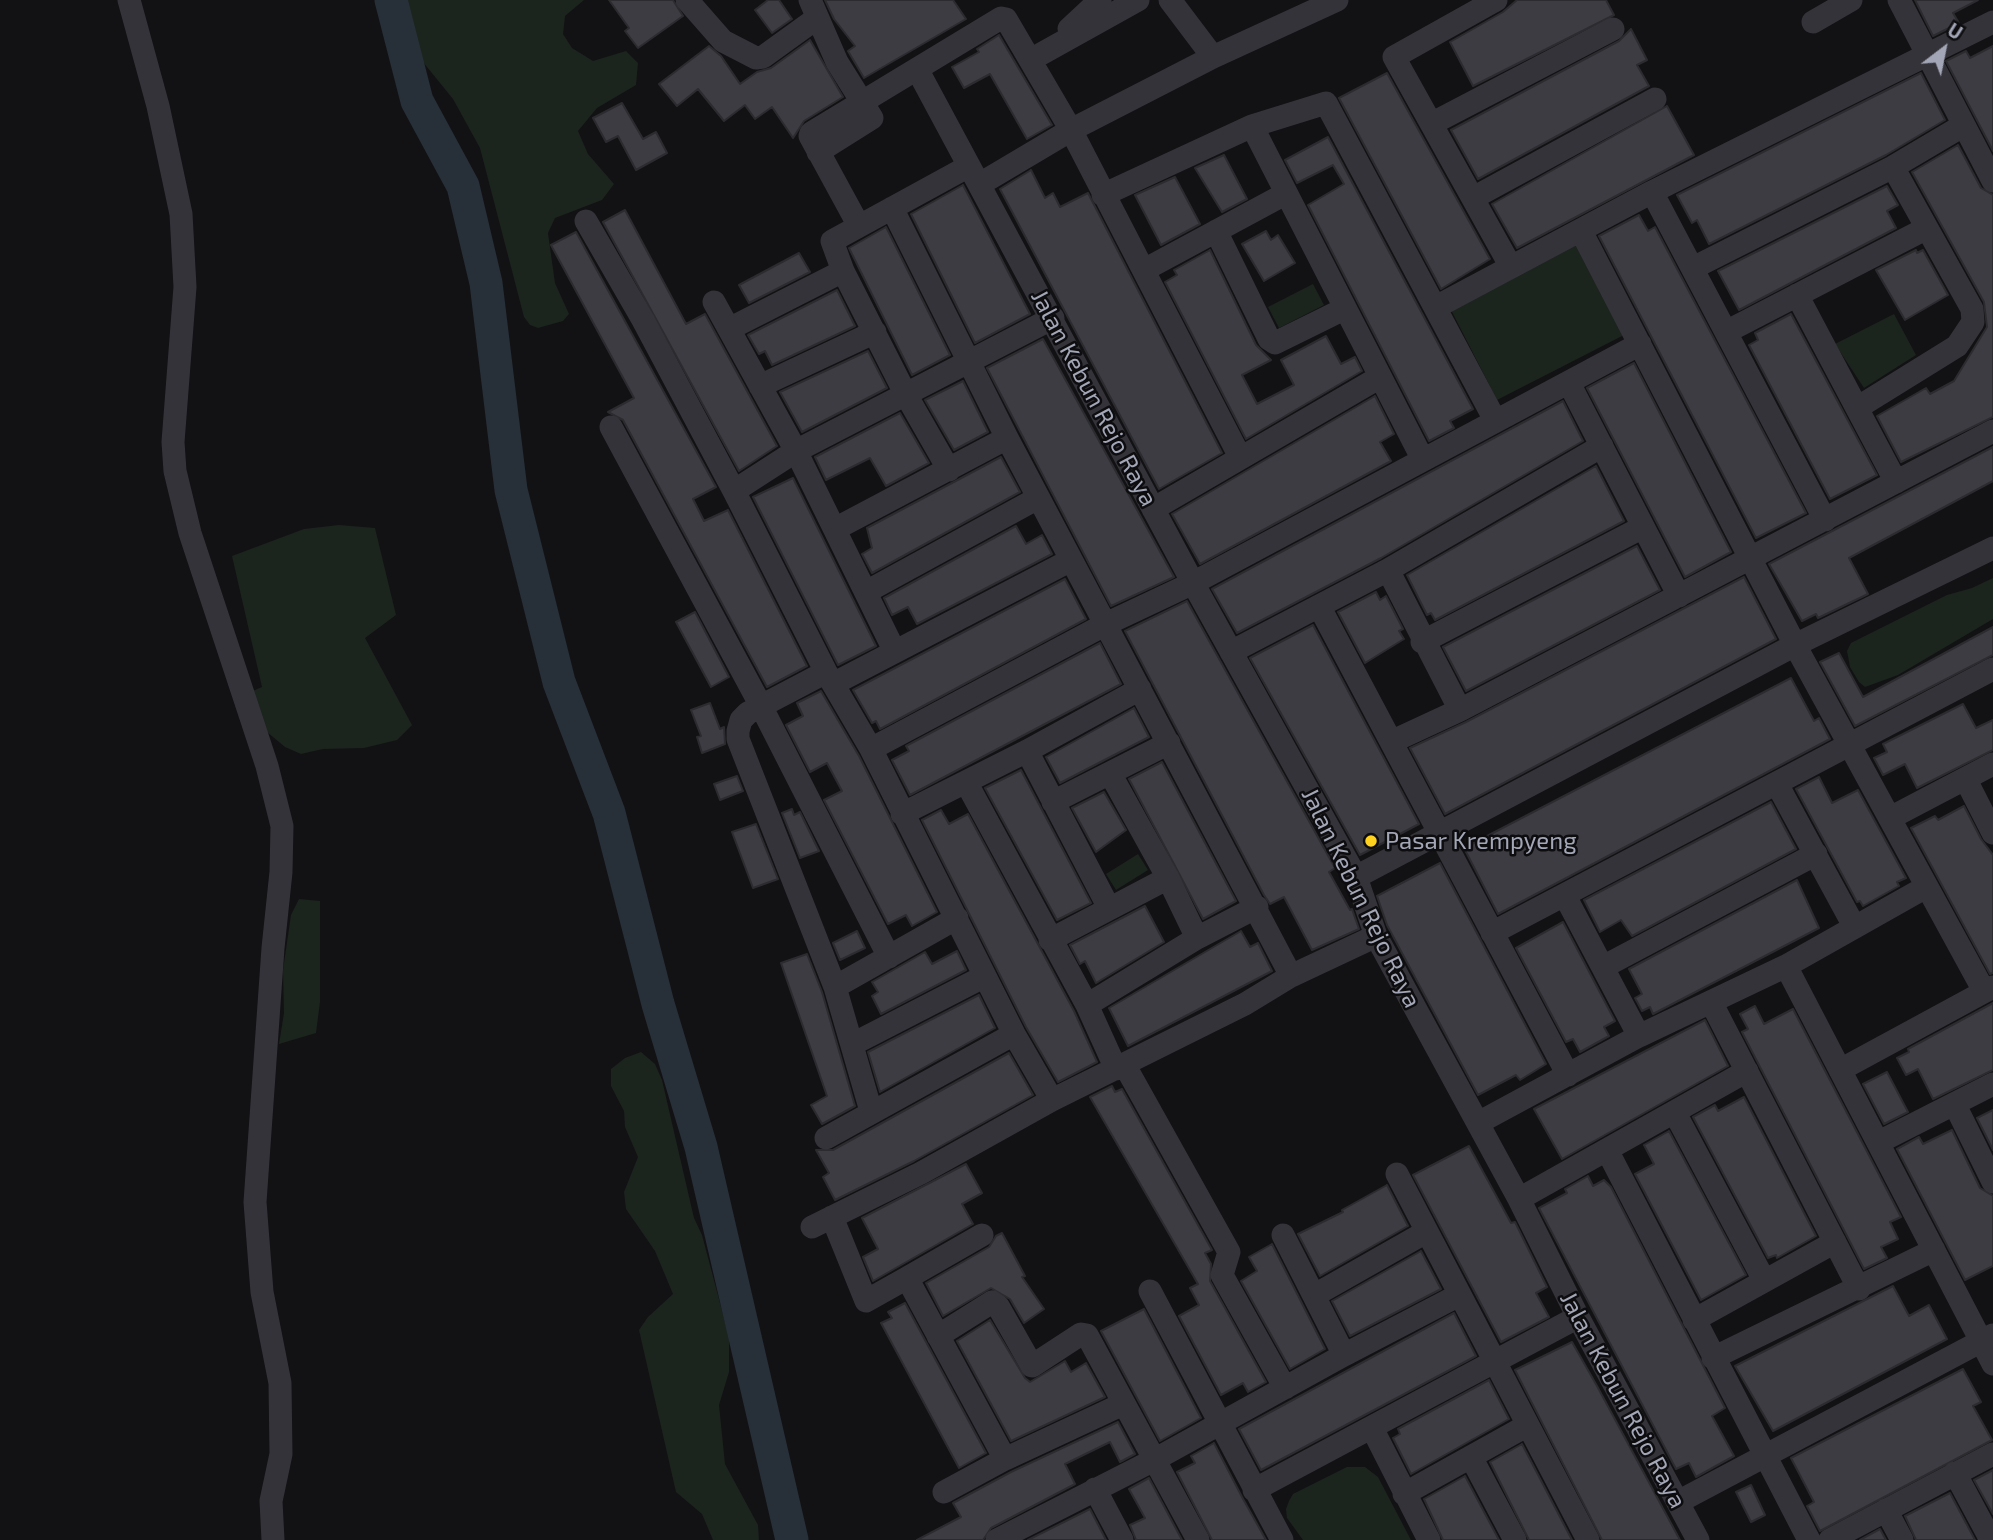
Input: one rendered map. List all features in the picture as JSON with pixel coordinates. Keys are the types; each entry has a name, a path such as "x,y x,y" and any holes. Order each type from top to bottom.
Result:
{"street":[{"path":"129,0 158,106 181,214 186,287 173,442 175,471 190,533 263,753 282,826 282,872 273,948 255,1202 262,1292 280,1383 281,1454 271,1501 272,1540"},
{"path":"687,0 723,41 756,58 763,57 814,9 837,62 862,100 871,121 818,152 859,226"},
{"path":"1037,58 1100,0"},
{"path":"1037,58 1138,0"},
{"path":"1170,0 1213,57"},
{"path":"949,470 905,393 843,271 832,239 892,208 974,175 1071,130 1213,57 1337,0"},
{"path":"1496,0 1394,57 1511,267"},
{"path":"1813,22 1852,0"},
{"path":"1899,0 1929,53 1993,181"},
{"path":"862,100 918,69 1005,9 1037,58 1103,195 1240,457"},
{"path":"1436,307 1652,192 1993,22"},
{"path":"1433,123 1613,29"},
{"name":"Jalan Kebun Rejo Raya","path":"918,69 1193,583 1356,877 1376,936 1519,1199 1578,1317 1698,1540"},
{"path":"1474,198 1655,99"},
{"path":"1103,195 1252,127 1322,103 1329,105 1495,420"},
{"path":"1693,268 1893,167 1964,125"},
{"path":"1252,127 1284,194 1422,458"},
{"path":"1857,408 1957,346 1973,322 1972,309 1893,167"},
{"path":"1652,192 1825,520"},
{"path":"1144,270 1284,194"},
{"path":"892,208 1038,498 1292,976"},
{"path":"586,221 643,320 830,678 871,749 1014,1034 1052,1100"},
{"path":"1726,332 1927,228"},
{"path":"1216,231 1269,339 1275,343 1344,309"},
{"path":"1581,231 1796,645 1892,817 1926,887 1989,989 1840,1070"},
{"path":"729,329 843,271"},
{"path":"1797,295 1896,482"},
{"path":"714,302 796,451 894,650"},
{"path":"734,491 796,451 1053,318"},
{"path":"760,386 875,332"},
{"path":"871,749 1106,624 1193,583 1422,458 1640,344"},
{"path":"1153,509 1380,377"},
{"path":"1569,383 1679,596"},
{"path":"611,427 761,706 889,957"},
{"path":"1391,742 1460,710 1993,431"},
{"path":"835,529 1007,438"},
{"path":"1231,652 1388,570 1602,446"},
{"path":"866,592 1038,498"},
{"path":"1422,642 1643,527"},
{"path":"1356,877 1796,645 1993,548"},
{"path":"871,1111 835,987 738,739 741,720 761,706 894,650 1071,560"},
{"path":"1388,570 1422,642 1460,710"},
{"path":"1320,606 1391,742 1442,831 1492,933 1569,1075"},
{"path":"1492,933 1993,669"},
{"path":"902,814 1027,751 1140,689"},
{"path":"1053,802 1111,775 1169,743"},
{"path":"1027,751 1109,908"},
{"path":"1892,817 1993,764"},
{"path":"1111,775 1168,878 1197,939"},
{"path":"1966,780 1993,833"},
{"path":"966,782 1120,1066 1229,1252 1222,1275 1285,1388"},
{"path":"1777,783 1854,926"},
{"path":"1603,967 1816,855"},
{"path":"1050,940 1168,878"},
{"path":"1478,1123 1639,1036 1786,966 1926,887"},
{"path":"1564,896 1639,1036"},
{"path":"1087,1005 1197,939 1257,907"},
{"path":"835,987 957,918"},
{"path":"982,1235 866,1301 822,1222 1052,1100 1245,1004 1292,976 1376,936"},
{"path":"1786,966 1934,1250 1987,1339 1993,1364"},
{"path":"852,1044 985,976"},
{"path":"1711,1002 1859,1289"},
{"path":"825,1138 1014,1034"},
{"path":"1519,1199 1747,1071"},
{"path":"1879,1142 1993,1084"},
{"path":"1955,1105 1993,1182"},
{"path":"1675,1113 1764,1280"},
{"path":"1607,1150 1809,1540"},
{"path":"1397,1174 1588,1540"},
{"path":"1315,1295 1426,1232"},
{"path":"1283,1235 1344,1355"},
{"path":"1694,1320 1835,1242"},
{"path":"1713,1358 1859,1289 1934,1250"},
{"path":"906,1278 1005,1459"},
{"path":"1150,1291 1282,1540"},
{"path":"997,1540 1154,1460 1458,1295"},
{"path":"938,1336 992,1303 998,1306 1032,1366 1081,1334 1087,1335 1198,1540"},
{"path":"1254,1490 1493,1360 1578,1317"},
{"path":"1678,1502 1987,1339"},
{"path":"944,1492 1005,1459 1123,1404"},
{"path":"1404,1494 1528,1425"},
{"path":"1372,1428 1429,1540"},
{"path":"1830,1540 1993,1454"},
{"path":"1471,1457 1515,1540"},
{"path":"1955,1473 1991,1540"},
{"path":"1095,1489 1122,1540"},
{"path":"1886,1510 1902,1540"}],"shaded area":[{"path":"407,0 584,0 565,16 563,34 572,48 593,61 626,51 638,63 636,85 597,108 578,131 588,154 614,184 602,200 555,218 548,233 555,283 569,314 563,321 538,328 530,325 524,317 480,148 453,99 414,51"},
{"path":"1574,237 1624,335 1497,400 1447,302"},
{"path":"1313,284 1324,305 1279,328 1268,307"},
{"path":"1894,314 1916,355 1864,388 1835,344"},
{"path":"339,525 375,528 396,615 365,638 412,725 397,740 364,748 323,749 301,754 285,747 267,732 253,691 262,687 232,556 304,529"},
{"path":"1993,578 1993,619 1898,675 1865,687 1859,682 1850,667 1847,651 1851,643 1947,595 1972,588"},
{"path":"1138,854 1148,870 1116,890 1106,874"},
{"path":"299,899 320,901 320,1002 316,1033 279,1044 284,1013 283,970 291,915"},
{"path":"641,1052 655,1064 662,1080 694,1218 702,1235 729,1337 729,1372 719,1405 725,1464 758,1525 759,1540 713,1540 702,1514 676,1492 639,1330 648,1317 673,1294 655,1251 626,1209 624,1192 638,1157 625,1127 624,1111 611,1086 611,1069 625,1058"},
{"path":"1347,1467 1365,1467 1378,1477 1411,1540 1303,1540 1287,1518 1286,1509 1293,1494"}],"building":[{"path":"609,0 673,0 683,16 638,48 625,31 629,28"},
{"path":"768,0 779,0 792,19 772,33 755,10"},
{"path":"825,0 953,0 966,19 864,78 848,51 855,46 834,19"},
{"path":"1517,0 1606,0 1614,15 1473,86 1450,42 1503,12"},
{"path":"1915,0 1978,0 1953,13 1959,23 1933,36"},
{"path":"1631,29 1647,60 1637,65 1649,86 1478,179 1451,130 1619,41"},
{"path":"999,35 1052,125 1027,139 990,74 964,88 952,67 979,52 977,49"},
{"path":"810,40 843,97 804,121 793,138 772,107 755,119 745,105 724,121 698,89 677,106 659,84 709,46 721,56 740,84 757,72 771,68"},
{"path":"1993,46 1993,151 1946,61 1966,51 1970,58"},
{"path":"1387,73 1490,259 1441,289 1339,98"},
{"path":"1921,73 1945,120 1886,155 1709,244 1697,220 1692,223 1677,195"},
{"path":"622,103 643,139 656,132 667,153 636,170 618,136 606,142 593,118"},
{"path":"1667,106 1694,155 1517,248 1492,204"},
{"path":"1328,137 1473,409 1450,421 1454,428 1429,441 1308,205 1344,184 1333,165 1297,183 1285,160"},
{"path":"1958,145 1981,188 1993,195 1993,417 1901,462 1877,416 1926,388 1930,394 1954,381 1987,327 1984,302 1912,172"},
{"path":"1224,155 1247,199 1222,212 1195,168"},
{"path":"1031,170 1045,198 1053,193 1060,207 1088,193 1222,453 1159,489 1000,189"},
{"path":"1175,177 1200,224 1161,245 1135,195"},
{"path":"963,185 1030,314 975,343 911,214"},
{"path":"1887,186 1898,205 1887,211 1896,228 1739,310 1718,271"},
{"path":"625,210 686,324 705,314 777,446 739,471 603,222"},
{"path":"1639,215 1648,231 1655,227 1806,513 1756,538 1599,236"},
{"path":"886,227 950,355 912,375 849,248"},
{"path":"1266,231 1271,240 1278,235 1295,263 1264,281 1242,244"},
{"path":"576,232 716,487 693,499 704,521 728,510 807,666 767,687 623,420 608,412 634,398 551,245"},
{"path":"1210,250 1256,345 1271,360 1242,375 1257,404 1294,385 1281,360 1326,336 1341,364 1355,357 1362,371 1246,439 1165,282 1177,275 1174,270"},
{"path":"1916,250 1917,253 1923,250 1948,295 1905,320 1876,270"},
{"path":"799,253 810,272 749,303 739,285"},
{"path":"837,290 855,326 772,365 765,351 759,354 748,335"},
{"path":"1791,314 1877,475 1830,499 1749,345 1758,340 1755,333"},
{"path":"1043,339 1174,577 1111,606 987,368"},
{"path":"868,351 887,388 802,432 780,392"},
{"path":"1634,363 1731,552 1685,577 1587,388"},
{"path":"963,381 988,432 954,450 925,400"},
{"path":"1375,396 1394,434 1380,442 1391,461 1200,564 1172,514"},
{"path":"1563,401 1583,441 1381,558 1237,633 1212,589"},
{"path":"900,413 929,463 886,486 870,458 826,480 815,457"},
{"path":"1993,447 1993,481 1849,558 1868,594 1818,618 1816,614 1802,621 1769,564"},
{"path":"1001,457 1020,492 872,573 862,554 872,548 867,528"},
{"path":"1596,466 1624,521 1435,620 1431,613 1427,615 1407,575"},
{"path":"793,478 876,646 838,665 753,497"},
{"path":"1016,526 1026,544 1042,535 1052,554 917,624 908,607 892,615 884,598"},
{"path":"1637,546 1660,590 1466,691 1443,647"},
{"path":"1744,577 1776,639 1445,814 1410,748 1466,722"},
{"path":"1065,579 1086,619 880,729 876,721 872,723 853,690"},
{"path":"1376,592 1380,600 1386,596 1403,629 1399,631 1404,639 1365,663 1338,612"},
{"path":"1187,601 1335,868 1329,872 1350,910 1352,909 1359,929 1312,950 1284,897 1270,904 1264,895 1125,631"},
{"path":"695,612 729,677 711,687 676,622"},
{"path":"1313,625 1419,824 1360,855 1250,658"},
{"path":"1993,627 1993,655 1855,726 1820,662 1839,653 1863,697"},
{"path":"1100,643 1121,684 910,795 892,760 909,751 906,746"},
{"path":"1791,678 1814,721 1819,718 1830,739 1498,914 1464,848"},
{"path":"821,691 859,756 937,912 912,926 906,915 888,924 824,800 842,791 827,763 810,772 786,725 803,716 797,703"},
{"path":"710,703 720,729 724,727 725,744 702,753 697,737 701,736 691,710"},
{"path":"1963,704 1976,728 1993,720 1993,750 1917,788 1905,764 1883,775 1874,758 1887,752 1883,744"},
{"path":"1134,708 1149,737 1060,783 1046,757"},
{"path":"1162,762 1236,901 1203,919 1129,779"},
{"path":"1021,770 1091,903 1057,920 985,788"},
{"path":"737,776 743,791 720,800 714,784"},
{"path":"1819,777 1832,803 1858,790 1906,878 1897,882 1899,886 1863,906 1860,901 1857,902 1796,789"},
{"path":"1104,792 1126,830 1096,852 1072,808"},
{"path":"1771,802 1796,849 1632,936 1621,920 1600,932 1584,900"},
{"path":"1964,806 1981,839 1993,855 1993,973 1990,974 1911,828 1935,816 1938,820"},
{"path":"792,809 794,815 800,812 819,851 800,858 782,813"},
{"path":"941,810 949,824 968,814 1074,1011 1097,1062 1058,1082 1026,1027 922,820"},
{"path":"756,824 778,879 753,888 732,832"},
{"path":"1440,863 1546,1064 1520,1080 1516,1075 1478,1095 1387,925 1377,896"},
{"path":"1797,880 1819,928 1653,1014 1650,1007 1642,1011 1635,998 1642,994 1629,969"},
{"path":"1145,906 1164,942 1096,983 1085,961 1080,964 1070,945"},
{"path":"1563,922 1615,1021 1604,1027 1609,1036 1580,1052 1573,1039 1566,1042 1516,948"},
{"path":"857,931 865,948 840,960 833,943"},
{"path":"1241,931 1250,947 1258,943 1272,971 1128,1046 1109,1008"},
{"path":"957,951 966,970 881,1014 872,996 878,992 872,982 925,952 932,964"},
{"path":"807,954 822,992 855,1106 822,1124 811,1105 827,1096 781,963"},
{"path":"979,995 995,1028 880,1092 868,1052"},
{"path":"1993,1003 1993,1070 1933,1099 1918,1069 1906,1075 1897,1058 1909,1052 1908,1049"},
{"path":"1755,1006 1764,1024 1793,1009 1901,1217 1890,1222 1898,1239 1881,1247 1887,1258 1864,1269 1742,1032 1748,1029 1740,1014"},
{"path":"1705,1020 1728,1066 1562,1159 1534,1109"},
{"path":"1009,1053 1033,1095 914,1161 835,1200 823,1177 829,1173 816,1150 833,1150"},
{"path":"1887,1072 1908,1112 1884,1124 1863,1084"},
{"path":"1112,1086 1115,1092 1122,1089 1212,1250 1205,1253 1211,1264 1210,1281 1266,1382 1248,1392 1243,1383 1221,1395 1179,1316 1199,1305 1190,1288 1198,1284 1090,1097"},
{"path":"1744,1097 1816,1236 1777,1258 1776,1255 1768,1258 1693,1117 1715,1105 1718,1111"},
{"path":"1993,1110 1993,1150 1977,1118"},
{"path":"1952,1130 1980,1188 1993,1196 1993,1266 1965,1280 1897,1149 1919,1137 1923,1144"},
{"path":"1669,1131 1746,1275 1701,1300 1635,1174 1654,1164 1644,1145"},
{"path":"1469,1146 1511,1223 1515,1222 1547,1287 1536,1293 1549,1317 1501,1342 1413,1175"},
{"path":"966,1164 982,1193 962,1204 973,1224 873,1281 863,1257 878,1249 862,1218"},
{"path":"1588,1176 1593,1186 1604,1180 1611,1187 1725,1408 1712,1416 1734,1456 1696,1477 1689,1463 1676,1469 1539,1208 1567,1193 1565,1189"},
{"path":"1387,1185 1408,1226 1320,1276 1298,1234 1343,1212 1342,1210"},
{"path":"1002,1233 1025,1276 1022,1277 1044,1309 1024,1323 1010,1299 991,1288 943,1316 926,1283 989,1247 996,1236"},
{"path":"1272,1244 1325,1349 1290,1369 1241,1281 1257,1271 1249,1257"},
{"path":"1421,1251 1441,1289 1350,1336 1332,1301"},
{"path":"1893,1286 1909,1316 1929,1305 1947,1339 1773,1431 1735,1366"},
{"path":"905,1303 986,1453 959,1468 881,1323 892,1318 888,1312"},
{"path":"1144,1309 1201,1418 1160,1441 1101,1331"},
{"path":"1454,1313 1476,1356 1261,1470 1239,1429"},
{"path":"990,1320 1030,1382 1065,1361 1071,1372 1086,1363 1105,1397 1011,1441 957,1341"},
{"path":"1572,1342 1680,1540 1602,1540 1515,1370"},
{"path":"1963,1369 1981,1402 1973,1406 1992,1440 1820,1531 1807,1506 1814,1502 1791,1458"},
{"path":"1489,1380 1509,1419 1411,1474 1393,1438 1400,1434 1398,1429"},
{"path":"1118,1422 1135,1454 1120,1462 1110,1442 1065,1464 1075,1484 991,1528 983,1540 917,1540 961,1517 953,1503 1011,1472"},
{"path":"1214,1443 1266,1540 1212,1540 1177,1472 1195,1463 1191,1456"},
{"path":"1522,1444 1572,1540 1529,1540 1490,1462"},
{"path":"1993,1470 1993,1514 1974,1480"},
{"path":"1465,1476 1499,1540 1443,1540 1424,1499"},
{"path":"1149,1478 1182,1540 1136,1540 1130,1525 1145,1518 1129,1489"},
{"path":"1751,1485 1765,1515 1751,1522 1736,1492"},
{"path":"1950,1493 1975,1540 1916,1540 1905,1516"},
{"path":"1090,1509 1106,1540 1028,1540"},
{"path":"1880,1529 1886,1540 1860,1540"}],"waterway":[{"path":"391,0 417,101 463,186 486,283 511,490 559,682 609,813 658,1004 701,1147 792,1540"}],"place":[{"name":"Pasar Krempyeng","path":"1371,841"}]}
